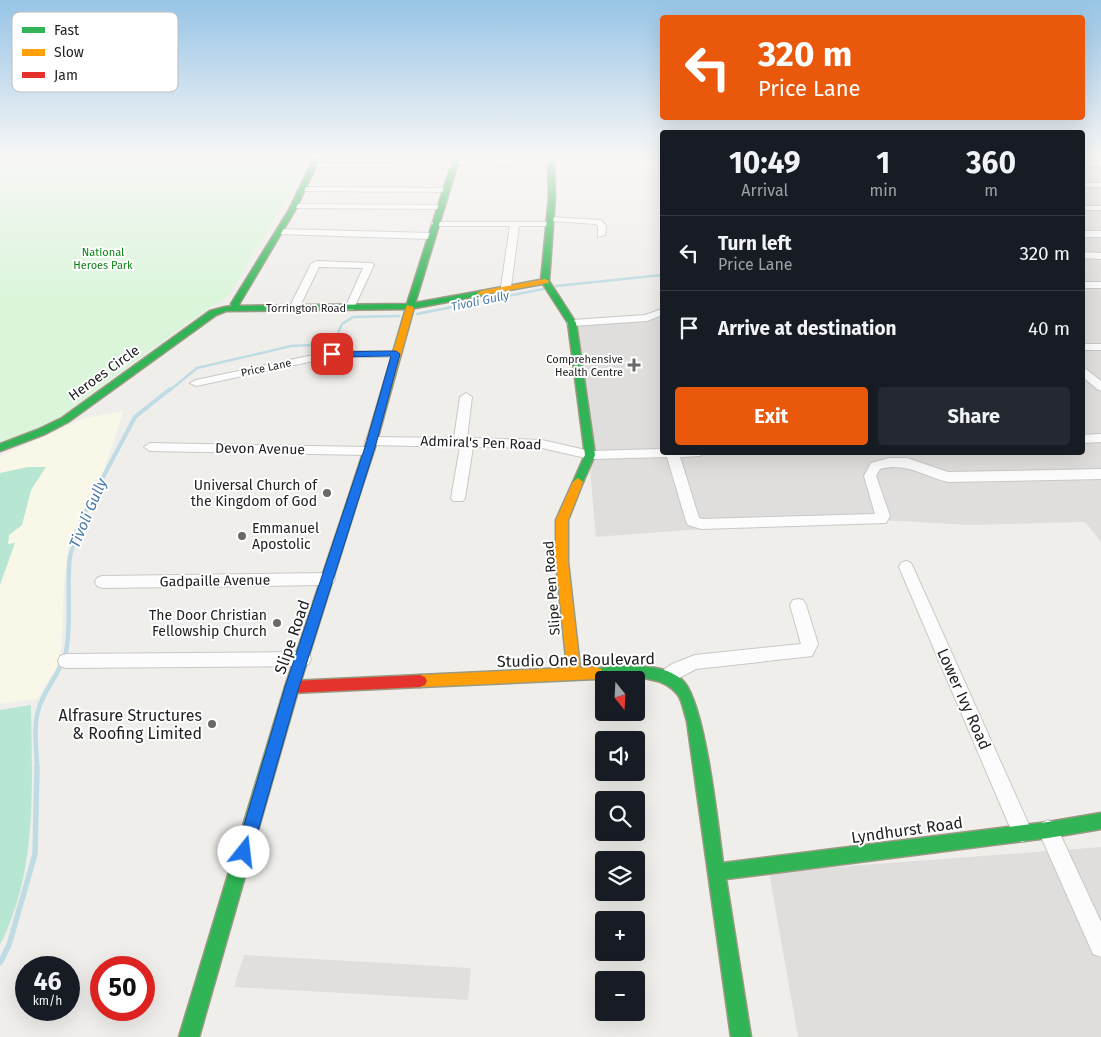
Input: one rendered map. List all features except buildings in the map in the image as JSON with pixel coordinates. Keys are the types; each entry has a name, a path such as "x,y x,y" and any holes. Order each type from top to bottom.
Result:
{"street":[{"path":"550,204 545,281 572,323 590,455"},
{"path":"238,304 294,206 439,207"},
{"name":"Slipe Road","path":"189,1037 292,687 370,446 439,207"},
{"path":"1085,208 1101,208"},
{"path":"435,224 515,224 550,221 598,222 602,226 601,235"},
{"path":"506,287 515,224"},
{"path":"279,232 431,236"},
{"path":"1085,234 1101,234"},
{"path":"1085,255 1101,256"},
{"path":"294,308 316,264 369,265 350,308"},
{"name":"Torrington Road","path":"218,310 238,304 294,308 410,306 545,281"},
{"path":"1085,285 1101,286"},
{"name":"Heroes Circle","path":"0,448 41,432 65,420 190,328 218,310"},
{"path":"572,323 647,318 660,313"},
{"path":"1085,347 1101,347"},
{"name":"Price Lane","path":"196,383 332,354 396,354"},
{"path":"1085,372 1101,387"},
{"path":"458,498 466,397"},
{"path":"1085,439 1101,438"},
{"name":"Admiral's Pen Road","path":"370,446 463,443 547,445 590,455 660,453"},
{"name":"Devon Avenue","path":"150,447 370,446"},
{"name":"Slipe Pen Road","path":"574,673 562,562 562,520 590,455"},
{"path":"673,455 693,521 701,524 882,519 883,516 870,476 876,466 892,457 915,464 940,476 948,477 1101,474"},
{"name":"Lower Ivy Road","path":"906,567 1022,832"},
{"name":"Gadpaille Avenue","path":"102,582 328,579"},
{"path":"668,676 678,669 695,662 806,651 810,644 798,605"},
{"path":"66,660 302,659"},
{"name":"Studio One Boulevard","path":"292,687 574,673 646,673 668,676 683,690 694,721 718,872 741,1037"},
{"name":"Lyndhurst Road","path":"718,872 1048,830 1101,821"},
{"path":"1048,830 1101,946"}],"shaded area":[{"path":"1085,204 1101,204 1101,542 1085,522 970,525 846,518 596,537 577,320 629,317 660,311 660,455 1085,455"},
{"path":"124,411 100,481 93,490 69,543 64,583 62,643 57,667 37,699 0,704 0,456 85,418"},
{"path":"1101,847 1101,1037 798,1037 769,872"},
{"path":"244,955 471,968 468,1000 234,987"}],"green space":[{"name":"National Heroes Park","path":"0,204 283,204 228,296 183,326 60,417 0,445"},
{"path":"28,467 46,467 31,490 22,525 9,535 8,544 15,543 0,585 0,473"},
{"path":"31,705 32,797 27,858 12,917 0,945 0,710"}],"waterway":[{"name":"Tivoli Gully","path":"556,286 660,275"},
{"name":"Tivoli Gully","path":"417,314 543,289"},
{"name":"Tivoli Gully","path":"169,391 197,368 291,346 333,344 342,324 353,317 399,316"},
{"name":"Tivoli Gully","path":"70,557 76,533 93,496 135,417 170,389"},
{"name":"Tivoli Gully","path":"37,768 35,732 38,711 40,703 64,660 68,640 70,556"},
{"name":"Tivoli Gully","path":"0,963 9,945 35,854 37,768"}],"traffic: fast":[{"path":"237,308 235,304 295,204"},
{"path":"410,307 442,204"},
{"path":"551,204 545,281 572,323 590,455 578,482"},
{"path":"0,448 41,432 65,420 213,313 225,309 410,306 481,293"},
{"path":"189,1037 292,687 353,499"},
{"path":"645,673 668,678 677,684 684,692 694,721 741,1037"},
{"path":"718,872 1048,830 1101,821"}],"traffic: slow":[{"path":"481,293 545,281"},
{"path":"353,499 371,444 410,307"},
{"path":"574,673 562,562 562,520 578,482"},
{"path":"420,681 595,673"}],"traffic: jam":[{"path":"292,687 420,681"}],"place":[{"name":"Comprehensive Health Centre","path":"634,365"},
{"name":"Universal Church of the Kingdom of God","path":"327,493"},
{"name":"Emmanuel Apostolic","path":"242,536"},
{"name":"The Door Christian Fellowship Church","path":"277,623"},
{"name":"Alfrasure Structures & Roofing Limited","path":"212,724"}],"route":[{"path":"244,852 292,687 308,643 372,441 396,354 332,354"}]}
